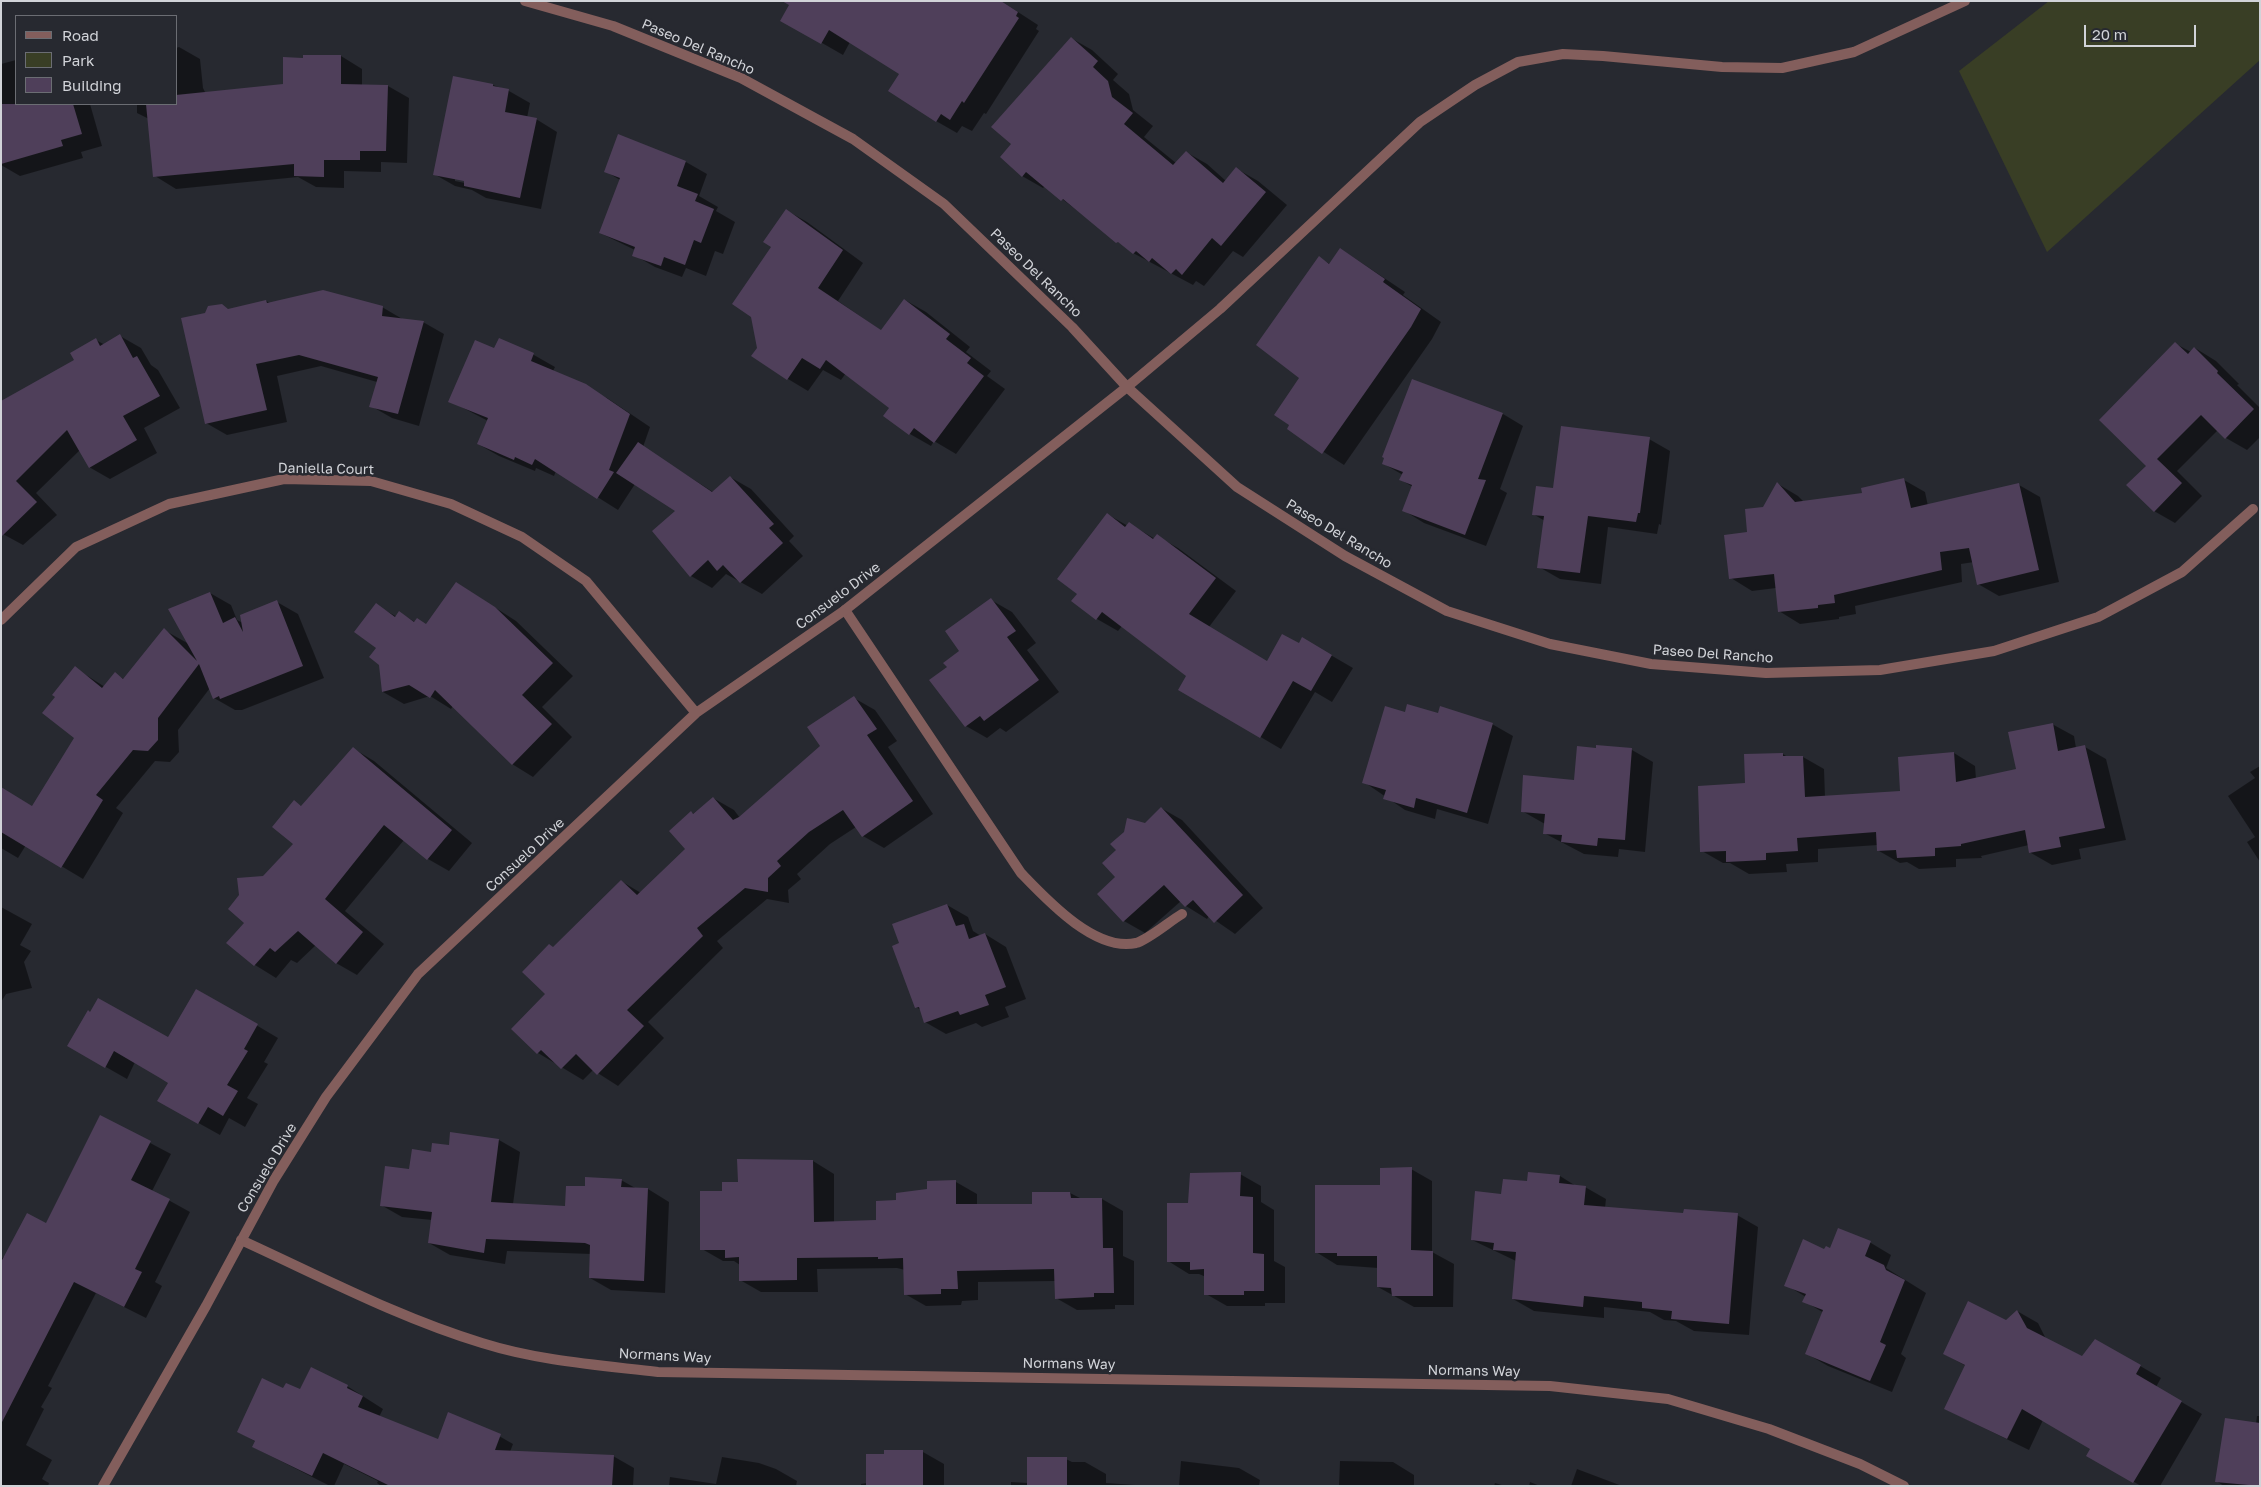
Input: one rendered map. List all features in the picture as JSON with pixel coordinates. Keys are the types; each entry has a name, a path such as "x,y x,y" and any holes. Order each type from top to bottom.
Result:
{"street":[{"name":"Paseo Del Rancho","path":"525,1 613,26 741,78 853,140 944,204 1072,327 1127,387 1238,488 1345,556 1447,611 1550,644 1651,664 1766,673 1880,670 1994,652 2098,617 2182,572 2253,509"},
{"name":"Consuelo Drive","path":"103,1486 274,1180 326,1098 418,974 696,714 845,610 1127,387 1220,309 1420,122 1475,85 1518,62 1563,54 1722,67 1782,68 1854,52 1965,1"},
{"name":"Daniella Court","path":"1,620 76,547 169,504 284,479 371,481 452,504 522,537 586,582 696,714"},
{"path":"845,610 1021,873 1049,902 1086,931 1116,944 1137,943 1182,914"},
{"name":"Normans Way","path":"241,1240 401,1313 482,1343 558,1361 658,1372 1550,1386 1668,1399 1769,1429 1860,1464 1904,1486"}],"green space":[{"path":"2049,1 2260,1 2260,60 2047,252 1959,71"}],"building":[{"path":"782,1 1001,1 1018,12 1016,16 1019,18 964,103 962,101 950,120 941,114 936,122 888,91 899,74 829,30 821,44 780,21 789,5"},
{"path":"1071,37 1098,61 1093,67 1108,81 1112,97 1133,113 1124,124 1173,165 1186,151 1223,183 1236,167 1266,192 1221,246 1212,238 1182,275 1176,269 1171,274 1152,258 1149,262 1136,251 1133,254 1118,242 1116,243 1063,199 1061,201 1026,172 1022,177 1000,157 1011,144 991,127"},
{"path":"303,55 341,55 341,84 388,85 386,151 360,151 360,160 324,160 324,177 294,176 294,164 153,177 146,105 178,105 178,95 283,84 283,57 303,58"},
{"path":"453,76 509,89 505,112 537,118 520,198 464,186 464,181 433,175"},
{"path":"1,104 73,105 82,134 61,140 63,146 1,164"},
{"path":"618,134 686,161 677,186 698,194 695,201 714,209 701,243 694,240 685,265 664,257 661,266 632,256 635,247 599,233 620,178 604,172"},
{"path":"786,209 843,250 818,288 881,330 904,299 950,334 946,339 971,358 967,363 984,376 934,443 914,428 909,435 883,416 889,408 826,360 820,369 802,358 787,380 751,356 757,348 751,317 732,304 771,247 763,242"},
{"path":"1340,248 1385,279 1383,282 1421,309 1411,327 1322,454 1287,429 1289,425 1274,415 1299,378 1256,345 1319,256 1329,264"},
{"path":"323,290 383,306 382,316 424,321 398,414 369,407 378,377 299,355 256,364 267,410 205,424 181,318 205,313 208,306 222,304 228,309 266,300 267,303"},
{"path":"120,334 133,358 137,356 160,396 123,416 137,440 89,468 67,430 16,481 37,502 1,537 1,401 74,360 70,353 96,338 100,346"},
{"path":"499,338 534,353 531,361 586,384 630,414 609,470 614,472 597,499 535,459 532,465 515,457 514,460 477,444 488,418 448,402 475,340 494,348"},
{"path":"2175,342 2188,354 2194,347 2218,371 2217,373 2254,409 2225,439 2201,415 2157,459 2182,483 2154,512 2126,485 2146,466 2099,420"},
{"path":"1412,379 1503,413 1478,479 1486,480 1465,535 1402,511 1412,485 1399,480 1403,472 1382,464 1384,458 1382,457"},
{"path":"1561,426 1650,437 1640,513 1638,513 1636,522 1588,516 1580,573 1537,568 1544,516 1532,515 1536,486 1553,488"},
{"path":"638,442 712,492 730,476 774,524 769,528 783,543 740,583 723,565 717,571 708,560 690,577 652,531 675,511 616,473"},
{"path":"1904,478 1911,508 2019,483 2039,570 1977,585 1969,548 1940,552 1942,570 1834,595 1835,603 1818,605 1818,608 1778,612 1774,574 1729,579 1724,535 1747,532 1745,509 1763,507 1777,482 1795,502 1862,493 1861,488"},
{"path":"1107,513 1125,527 1129,522 1153,539 1157,534 1216,578 1189,614 1267,661 1282,634 1299,643 1302,637 1332,655 1311,691 1293,681 1260,738 1178,690 1186,676 1102,612 1096,620 1071,601 1077,594 1057,579"},
{"path":"456,582 495,607 553,663 522,695 552,724 512,765 435,690 430,698 409,685 382,692 379,665 369,657 376,648 354,632 376,603 395,617 399,611 414,622 417,618 426,624"},
{"path":"210,592 223,623 235,617 243,632 240,615 277,600 303,666 220,699 219,696 213,699 199,664 158,718 158,740 148,751 133,750 96,795 103,800 61,868 1,832 1,787 32,806 74,738 42,713 55,697 52,695 75,666 102,688 115,672 123,679 164,628 197,661 168,609"},
{"path":"991,598 1016,631 1007,637 1039,680 984,721 980,716 965,727 929,680 947,667 943,663 959,651 945,631"},
{"path":"854,696 877,729 867,735 913,801 862,837 843,810 809,832 777,861 781,866 768,878 768,892 745,888 697,928 703,936 627,1010 644,1026 597,1075 576,1054 561,1069 541,1050 537,1054 511,1029 545,994 522,972 549,944 553,947 621,880 637,895 685,849 669,831 691,811 693,814 713,797 733,820 739,817 820,746 807,727"},
{"path":"1407,704 1438,713 1440,706 1493,723 1467,813 1416,798 1414,808 1383,799 1386,790 1362,783 1385,706 1405,712"},
{"path":"2053,723 2058,751 2085,745 2105,828 2059,837 2061,847 2029,853 2025,830 1961,844 1961,846 1935,848 1935,856 1897,858 1896,850 1877,851 1876,832 1797,838 1798,851 1766,853 1766,860 1726,862 1726,851 1700,852 1698,786 1745,783 1744,754 1783,753 1783,756 1803,756 1805,797 1900,791 1898,757 1954,752 1956,782 2016,769 2008,732"},
{"path":"1596,745 1632,748 1625,840 1598,838 1597,846 1561,842 1562,835 1543,834 1545,814 1521,812 1523,775 1574,780 1577,746 1596,748"},
{"path":"353,747 452,830 427,860 384,825 325,899 363,932 336,964 298,931 275,952 270,948 254,966 226,943 244,923 228,909 239,895 237,878 263,876 293,844 272,827 294,800 301,806"},
{"path":"1161,807 1243,895 1214,923 1193,900 1185,907 1164,885 1123,922 1097,894 1115,877 1102,863 1116,850 1110,844 1124,832 1127,818 1145,823"},
{"path":"947,904 956,926 964,924 969,939 985,933 1006,987 985,995 989,1005 960,1015 958,1011 924,1023 919,1007 915,1008 892,946 899,943 892,924"},
{"path":"196,989 258,1024 244,1049 248,1051 227,1085 238,1091 223,1116 208,1107 198,1124 157,1101 168,1083 160,1078 114,1051 105,1068 67,1046 88,1010 90,1012 98,998 168,1037"},
{"path":"100,1115 151,1141 131,1180 170,1199 135,1269 142,1272 124,1307 74,1282 1,1424 1,1262 27,1213 46,1223"},
{"path":"450,1132 499,1139 491,1202 565,1206 566,1186 585,1186 585,1177 622,1179 621,1187 648,1188 644,1281 589,1278 590,1245 585,1243 486,1239 484,1253 428,1243 432,1212 380,1206 385,1166 409,1169 412,1149 431,1152 432,1143 449,1145"},
{"path":"737,1159 813,1160 814,1222 876,1220 876,1201 896,1200 896,1193 927,1189 927,1181 956,1180 956,1204 1032,1204 1032,1192 1070,1192 1071,1198 1102,1198 1103,1248 1113,1248 1114,1293 1094,1293 1094,1297 1055,1299 1054,1269 957,1271 958,1289 941,1289 941,1294 904,1295 903,1258 878,1259 878,1257 797,1258 797,1280 739,1281 739,1257 725,1258 725,1250 700,1250 700,1191 722,1191 722,1182 738,1182"},
{"path":"1412,1167 1411,1250 1433,1251 1433,1296 1392,1296 1391,1288 1377,1287 1377,1256 1337,1256 1337,1253 1315,1253 1315,1185 1380,1185 1380,1168"},
{"path":"1241,1172 1240,1196 1253,1197 1253,1253 1264,1254 1264,1291 1244,1291 1244,1295 1204,1295 1204,1269 1190,1270 1190,1262 1167,1262 1167,1203 1188,1203 1190,1173"},
{"path":"1528,1172 1560,1175 1559,1183 1586,1186 1584,1205 1683,1213 1684,1209 1738,1213 1729,1324 1671,1319 1672,1311 1642,1308 1642,1302 1584,1296 1583,1307 1512,1299 1516,1252 1493,1250 1494,1243 1471,1240 1475,1191 1501,1194 1503,1179 1527,1181"},
{"path":"1838,1228 1871,1241 1865,1256 1884,1265 1886,1270 1905,1280 1880,1342 1886,1345 1870,1381 1805,1354 1823,1310 1802,1302 1806,1294 1784,1286 1803,1239 1824,1249 1826,1246 1830,1248"},
{"path":"1968,1301 2006,1320 2017,1310 2027,1328 2082,1356 2095,1339 2141,1365 2136,1374 2182,1401 2133,1483 2086,1456 2090,1449 2022,1409 2007,1439 1944,1409 1965,1365 1943,1354"},
{"path":"311,1367 348,1385 347,1388 363,1396 358,1407 438,1439 448,1412 501,1434 495,1450 614,1455 612,1486 390,1486 323,1453 312,1476 252,1447 255,1441 237,1432 262,1378 283,1388 286,1383 300,1389"},
{"path":"2225,1418 2260,1423 2260,1486 2215,1482"},
{"path":"884,1450 923,1450 923,1486 866,1486 866,1454 884,1454"},
{"path":"1027,1457 1067,1457 1067,1486 1027,1486"}]}
